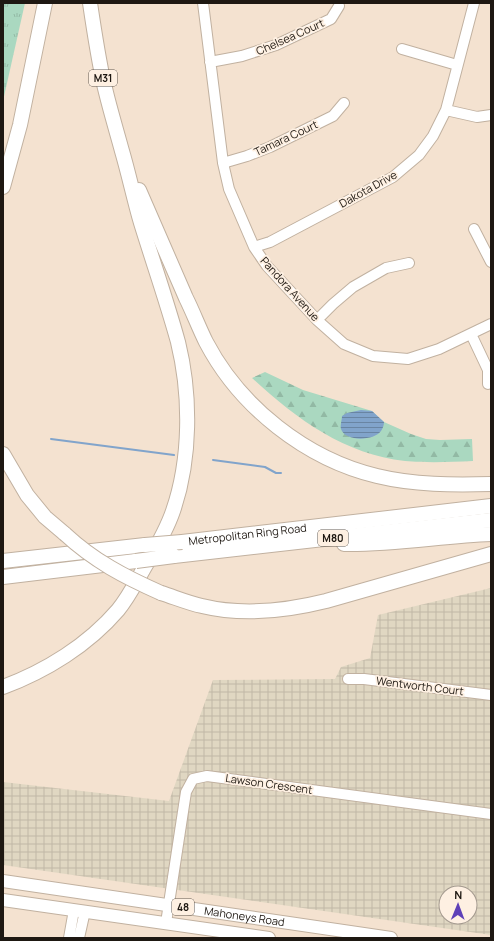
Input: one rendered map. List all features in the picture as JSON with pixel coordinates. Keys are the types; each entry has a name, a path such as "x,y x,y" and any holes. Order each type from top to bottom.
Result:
{"highway":[{"path":"3,187 20,125 45,3"},
{"name":"M31","path":"90,3 98,56 122,151"},
{"path":"3,163 28,87"},
{"path":"122,151 206,342 228,376 259,410 284,432 307,447 351,468 376,476 450,485 491,484"},
{"path":"3,687 38,672 59,660 79,646 118,610 127,599 154,551 172,513 180,484 186,434 184,376 178,342 140,220 122,151"},
{"path":"3,454 27,495 45,517 78,546 130,580 161,593 202,606 222,610 262,612 303,607 491,554"},
{"name":"Metropolitan Ring Road","path":"3,561 491,506"},
{"name":"Metropolitan Ring Road","path":"3,577 491,520"},
{"path":"288,543 365,544 491,534"}],"main road":[{"name":"Mahoneys Road","path":"3,881 391,938"},
{"name":"Mahoneys Road","path":"3,900 269,938"}],"street":[{"name":"Pandora Avenue","path":"203,3 223,163 229,189 254,247 266,266 317,320 344,344 373,356 408,359 439,349 491,324"},
{"name":"Dakota Drive","path":"254,247 270,242 393,177 419,155 433,136 446,110 474,3"},
{"name":"Chelsea Court","path":"210,62 242,56 276,45 331,19 339,6"},
{"path":"402,50 457,65"},
{"name":"Tamara Court","path":"223,163 270,147 333,116 344,103"},
{"path":"446,110 477,117 491,115"},
{"path":"474,228 491,262"},
{"path":"317,320 353,287 386,268 409,263"},
{"path":"471,334 488,370 488,384"},
{"name":"Wentworth Court","path":"348,679 364,679 491,695"},
{"name":"Lawson Crescent","path":"166,923 186,792 193,780 207,776 491,814"},
{"path":"69,938 79,911"},
{"path":"79,911 79,938"}],"shaded area":[{"path":"491,588 491,935 3,865 3,782 169,801 213,680 335,679 341,667 370,658 378,615"}],"green space":[{"path":"3,3 25,3 3,101"},
{"path":"265,372 303,390 372,411 384,422 426,439 472,439 473,461 405,461 362,451 342,443 303,420 268,393 252,378"}],"water":[{"path":"361,410 372,411 384,422 381,431 372,437 360,439 354,438 348,436 341,429 342,416 347,413"}],"waterway":[{"path":"51,439 174,455"},
{"path":"213,460 265,467 276,473 281,473"}]}
